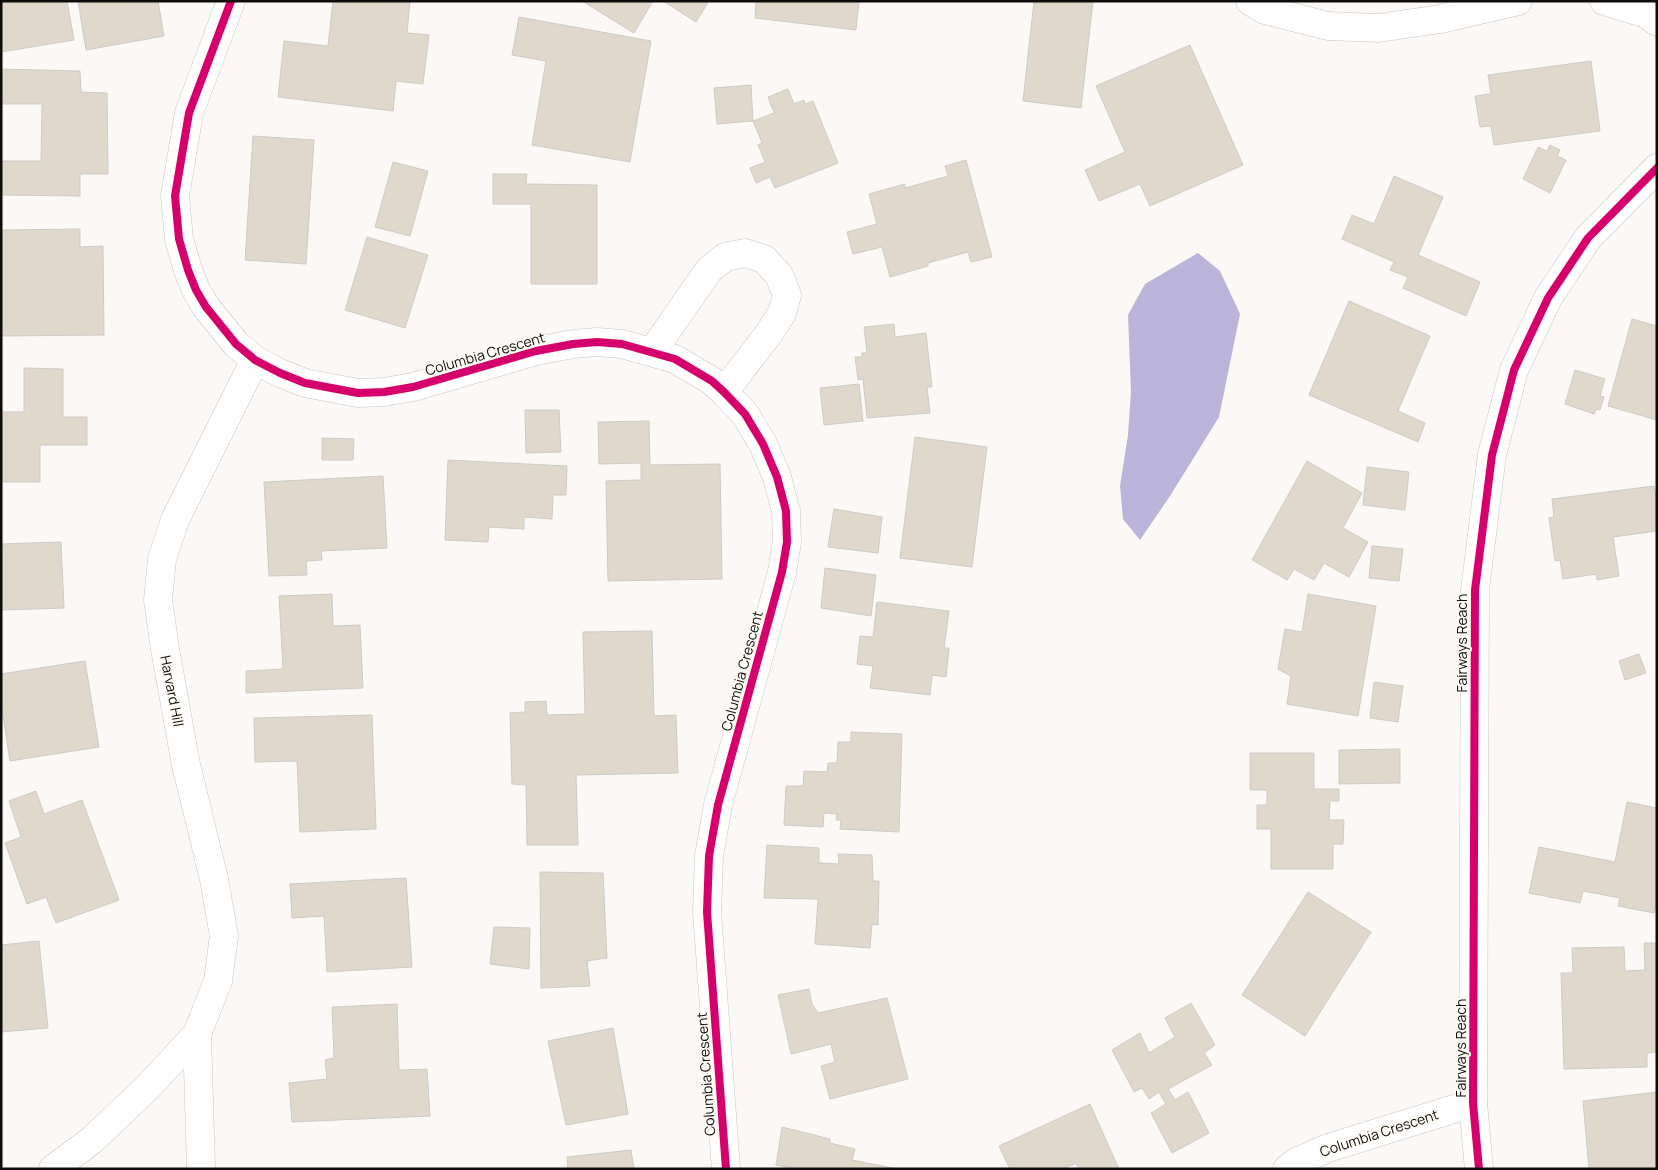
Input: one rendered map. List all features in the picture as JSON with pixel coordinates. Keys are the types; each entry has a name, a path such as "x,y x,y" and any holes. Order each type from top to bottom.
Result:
{"street":[{"name":"Columbia Crescent","path":"231,1 189,113 175,196 179,239 196,290 206,307 236,344 255,360 280,373 305,383 358,393 413,388 536,351 573,344 597,342 622,344 675,359 695,370 724,392 745,414 763,444 778,477 786,511 787,542 782,572 718,805 709,856 706,912 726,1169"},
{"path":"1250,1 1265,10 1328,26 1379,28 1440,19 1518,1"},
{"path":"1604,1 1646,14 1657,22"},
{"name":"Fairways Reach","path":"1479,1169 1473,1103 1475,590 1492,454 1514,370 1548,298 1588,238 1657,168"},
{"path":"652,352 709,270 725,257 745,253 764,259 779,275 787,295 782,313 770,332 724,392"},
{"name":"Harvard Hill","path":"197,1034 218,981 224,936 214,880 186,765 158,600 162,559 175,520 255,360"},
{"path":"53,1169 92,1140 148,1088 197,1034"},
{"path":"197,1034 201,1169"},
{"name":"Columbia Crescent","path":"1287,1169 1296,1162 1328,1148 1473,1103"}],"shaded area":[{"path":"1198,253 1220,271 1240,314 1219,417 1140,540 1123,519 1120,486 1128,435 1131,392 1128,315 1145,284"}],"building":[{"path":"1,1 67,1 74,40 1,52"},
{"path":"78,1 158,1 164,36 86,50"},
{"path":"333,1 410,1 407,33 429,35 423,84 396,81 393,111 278,97 284,41 328,46"},
{"path":"582,1 653,1 634,33"},
{"path":"663,1 709,1 696,22"},
{"path":"756,1 859,1 856,30 755,18"},
{"path":"1034,1 1093,1 1081,108 1023,101"},
{"path":"519,17 651,41 630,162 532,145 546,61 512,55"},
{"path":"1190,45 1243,165 1150,206 1140,184 1099,201 1085,170 1125,152 1096,86"},
{"path":"1591,61 1600,131 1494,145 1491,126 1480,127 1475,96 1491,94 1488,75"},
{"path":"1,69 80,71 81,92 107,93 108,174 80,174 80,196 1,195 1,161 41,161 42,104 1,104"},
{"path":"751,85 753,121 717,124 714,88"},
{"path":"788,89 794,104 804,100 805,104 813,101 838,163 775,188 770,177 756,183 750,168 765,162 758,145 762,143 753,121 774,113 768,97"},
{"path":"253,136 314,140 306,264 245,260"},
{"path":"1550,145 1560,150 1557,156 1566,160 1550,193 1523,179 1538,147 1547,151"},
{"path":"966,160 992,257 971,262 968,252 928,263 928,266 890,277 882,247 853,254 847,232 877,224 869,194 905,184 905,188 948,176 945,166"},
{"path":"393,162 428,171 410,236 375,227"},
{"path":"493,174 527,174 526,184 597,185 597,284 531,284 531,204 493,204"},
{"path":"1394,176 1443,197 1418,255 1480,282 1466,316 1403,288 1408,277 1390,270 1394,262 1342,239 1352,215 1374,224"},
{"path":"80,229 80,247 103,246 104,335 1,336 1,230"},
{"path":"367,237 428,255 405,328 345,310"},
{"path":"1349,301 1430,336 1398,411 1425,423 1418,442 1309,395"},
{"path":"1632,319 1657,326 1657,420 1608,406"},
{"path":"894,324 895,337 926,333 932,387 927,387 930,413 867,418 863,379 858,380 855,357 862,357 862,353 867,353 864,327"},
{"path":"24,368 63,369 63,417 87,417 87,445 40,445 40,482 1,482 1,412 24,412"},
{"path":"1575,370 1605,379 1600,396 1604,397 1600,410 1596,409 1594,414 1565,404"},
{"path":"859,384 863,421 824,425 820,388"},
{"path":"525,410 559,410 561,452 526,453"},
{"path":"649,421 650,465 720,464 722,579 608,581 606,481 641,480 641,463 599,464 598,422"},
{"path":"915,437 987,447 972,567 900,558"},
{"path":"322,438 354,439 353,460 322,460"},
{"path":"448,460 567,466 566,495 553,495 552,519 524,517 524,529 489,527 488,542 445,540"},
{"path":"1307,461 1362,493 1343,528 1368,542 1349,577 1324,563 1314,580 1294,569 1287,580 1252,560"},
{"path":"1367,467 1409,472 1405,510 1363,505"},
{"path":"383,476 387,548 321,551 322,560 306,561 307,575 269,576 264,482"},
{"path":"1654,486 1657,503 1657,531 1613,537 1619,576 1597,580 1596,574 1563,579 1560,560 1555,561 1549,518 1554,517 1552,499"},
{"path":"834,509 882,517 878,553 828,547"},
{"path":"61,542 64,608 1,610 1,544"},
{"path":"1372,546 1403,549 1399,581 1369,578"},
{"path":"825,568 876,575 871,616 821,608"},
{"path":"332,594 333,626 360,625 363,688 246,693 246,671 283,669 279,596"},
{"path":"1308,594 1376,606 1358,716 1287,704 1291,676 1278,669 1285,629 1302,632"},
{"path":"877,602 949,611 944,648 949,648 946,677 932,675 930,695 870,688 873,666 857,664 860,636 873,637"},
{"path":"652,631 654,716 676,715 678,773 576,775 578,845 527,845 526,785 512,784 510,713 525,712 525,702 546,701 547,715 585,714 583,632"},
{"path":"1639,654 1646,673 1625,680 1619,661"},
{"path":"85,661 99,747 10,761 1,703 1,674"},
{"path":"1374,682 1403,686 1398,722 1370,718"},
{"path":"372,715 376,829 300,832 297,761 255,762 254,718"},
{"path":"851,732 902,734 899,832 840,829 841,820 836,820 837,814 824,813 823,827 784,825 786,786 803,786 804,771 827,772 828,763 837,763 838,742 851,742"},
{"path":"1400,749 1400,783 1339,784 1339,750"},
{"path":"1250,753 1314,753 1314,789 1339,789 1339,801 1330,801 1329,820 1344,820 1343,844 1333,844 1333,869 1271,869 1271,829 1257,829 1257,805 1267,805 1267,790 1250,790"},
{"path":"36,791 44,814 82,800 119,900 56,923 46,897 27,904 5,843 21,837 9,801"},
{"path":"1627,802 1657,808 1657,908 1655,908 1654,913 1618,906 1620,898 1583,891 1580,903 1529,893 1539,847 1615,862"},
{"path":"767,845 819,848 819,863 839,864 838,854 872,855 873,881 879,881 878,925 872,924 870,948 815,944 818,899 764,898"},
{"path":"540,872 603,873 607,958 587,961 590,986 541,988"},
{"path":"406,878 412,967 327,972 324,916 292,918 290,884"},
{"path":"1308,892 1371,932 1305,1036 1242,995"},
{"path":"494,927 530,928 529,969 490,964"},
{"path":"39,941 48,1028 1,1032 1,945"},
{"path":"1644,943 1657,943 1657,1052 1647,1053 1647,1067 1564,1069 1561,973 1573,973 1572,948 1624,947 1625,971 1645,970"},
{"path":"809,989 812,1004 818,1013 887,998 908,1079 830,1099 821,1066 835,1062 831,1044 791,1054 778,995"},
{"path":"1191,1003 1215,1045 1204,1053 1212,1065 1168,1089 1175,1100 1188,1092 1209,1133 1172,1153 1151,1113 1166,1104 1159,1092 1149,1099 1142,1088 1134,1092 1112,1050 1140,1033 1149,1053 1175,1037 1165,1018"},
{"path":"397,1004 399,1070 427,1069 430,1116 292,1122 289,1083 327,1079 325,1060 334,1058 332,1007"},
{"path":"613,1028 628,1114 566,1125 548,1041"},
{"path":"1657,1092 1657,1169 1589,1169 1583,1101"},
{"path":"1090,1104 1119,1169 1079,1169 1076,1163 1063,1169 1010,1169 999,1146"},
{"path":"782,1127 830,1139 830,1143 855,1149 852,1160 898,1169 797,1169 776,1165"},
{"path":"631,1150 634,1169 568,1169 567,1157"}],"cycle path":[{"path":"231,1 189,113 175,196 179,239 196,290 206,307 236,344 255,360 280,373 305,383 358,393 384,392 413,387 536,351 573,344 597,342 622,344 675,359 712,381 745,414 763,444 777,477 786,511 787,542 782,572 718,805 709,856 707,912 726,1169"},
{"path":"1479,1169 1473,1103 1475,590 1492,455 1514,370 1548,298 1588,238 1657,168"}]}
